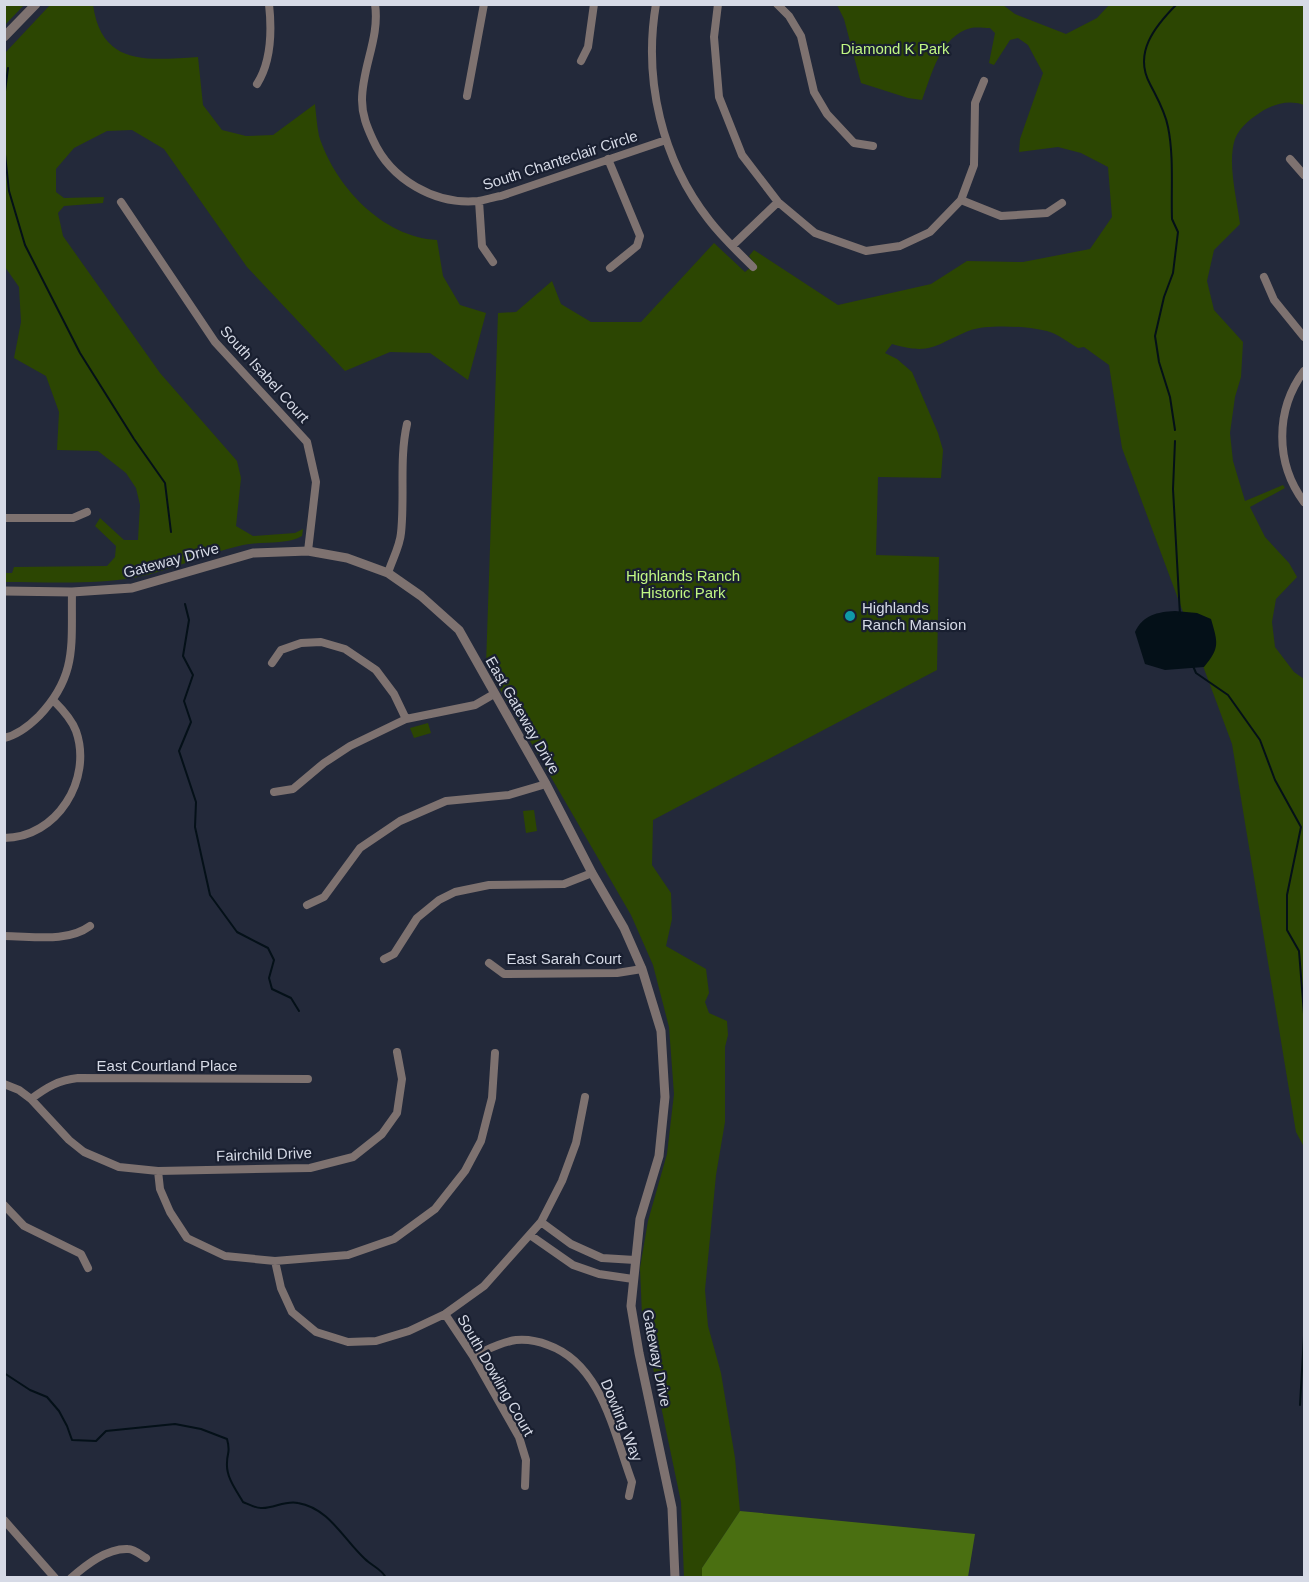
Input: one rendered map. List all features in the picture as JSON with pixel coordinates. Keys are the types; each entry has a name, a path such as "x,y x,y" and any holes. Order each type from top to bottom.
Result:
{"street":[{"path":"4,37 36,4"},
{"path":"257,84 266,70 271,22 269,4"},
{"name":"South Chanteclair Circle","path":"375,4 377,25 362,100 364,118 379,154 392,169 417,188 436,196 479,201 501,196 666,140"},
{"path":"467,96 484,4"},
{"path":"581,61 588,47 594,4"},
{"path":"656,4 651,50 653,80 658,112 666,140 689,190 707,218 753,267"},
{"path":"718,4 714,37 719,97 742,155 778,202 815,233 866,251 900,246 930,232 961,200 974,165 975,104 984,81"},
{"path":"777,4 789,16 801,36 814,92 826,114 854,143 873,146"},
{"path":"608,159 640,236 637,246 610,268"},
{"path":"1290,159 1305,175"},
{"path":"961,200 1001,216 1047,213 1062,203"},
{"path":"479,201 482,246 493,262"},
{"name":"South Isabel Court","path":"121,202 215,342 307,442 316,482 308,551"},
{"path":"732,246 778,202"},
{"path":"1264,277 1274,300 1305,337"},
{"path":"1305,371 1292,390 1286,409 1282,441 1289,474 1305,502"},
{"path":"388,573 401,536 404,478 402,445 407,424"},
{"path":"4,519 73,519 87,512"},
{"name":"East Gateway Drive","path":"308,551 347,558 388,573 421,596 459,630 624,928 642,969"},
{"name":"Gateway Drive","path":"4,591 72,592 132,588 253,553 308,551"},
{"path":"4,738 11,737 30,725 54,700 63,685 71,661 72,592"},
{"path":"272,663 281,650 301,643 321,642 345,649 376,670 394,694 406,719"},
{"path":"274,792 293,789 324,763 350,746 406,719 475,705 494,694"},
{"path":"4,838 27,836 50,822 66,806 76,781 80,759 76,731 54,700"},
{"path":"307,905 324,897 360,848 400,821 446,801 509,795 546,784"},
{"path":"384,959 394,954 417,918 439,900 455,892 489,885 564,884 592,873"},
{"path":"4,936 67,936 80,933 90,926"},
{"name":"East Sarah Court","path":"489,963 504,974 618,973 642,969"},
{"name":"Gateway Drive","path":"642,969 661,1031 665,1097 659,1156 640,1219 631,1306 672,1508 675,1578"},
{"name":"Fairchild Drive","path":"4,1084 19,1090 31,1099 69,1140 84,1152 119,1167 158,1171 310,1168 353,1157 382,1134 397,1113 402,1079 397,1052"},
{"path":"158,1171 160,1190 170,1212 187,1238 225,1256 275,1261 348,1255 394,1239 435,1209 465,1172 481,1141 492,1098 495,1053"},
{"name":"East Courtland Place","path":"31,1099 51,1085 78,1078 308,1079"},
{"path":"275,1261 281,1288 292,1312 316,1332 348,1342 376,1341 409,1331 445,1314 484,1286 541,1222 562,1181 576,1143 585,1097"},
{"path":"4,1205 24,1226 81,1254 88,1268"},
{"path":"541,1222 571,1244 602,1258 635,1260"},
{"path":"530,1235 573,1264 599,1274 633,1279"},
{"name":"South Dowling Court","path":"445,1314 473,1356 519,1437 526,1460 525,1486"},
{"name":"Dowling Way","path":"473,1356 500,1344 517,1340 537,1341 560,1349 576,1360 587,1372 599,1392 632,1482 629,1496"},
{"path":"4,1520 55,1578"},
{"path":"70,1578 95,1559 112,1552 130,1549 146,1558"}],"green space":[{"path":"51,4 93,5 98,25 106,40 117,49 130,55 162,59 198,57 203,105 222,130 246,136 273,135 315,104 319,136 326,155 349,190 363,206 398,230 417,237 437,240 443,276 460,305 486,313 468,380 430,353 390,352 345,371 247,267 164,149 132,130 107,131 74,148 56,169 56,192 64,198 104,197 103,203 64,206 58,213 63,236 160,373 237,461 241,478 236,526 253,536 295,533 303,529 302,536 288,541 239,546 151,574 122,580 5,582 5,573 12,573 14,567 107,566 115,557 116,546 95,526 100,518 124,540 138,540 140,505 136,488 126,473 98,451 57,450 59,412 46,376 14,358 21,322 19,287 5,267 5,53"},
{"path":"4,5 24,5 5,25"},
{"name":"Highlands Ranch Historic Park","path":"837,5 1003,5 1015,14 1066,34 1097,18 1109,5 1304,5 1304,105 1289,103 1269,108 1247,122 1237,134 1233,149 1232,170 1240,224 1214,250 1207,281 1214,310 1243,342 1241,377 1235,397 1230,433 1233,461 1245,501 1283,485 1285,488 1250,507 1265,537 1289,563 1297,577 1276,599 1272,622 1275,647 1294,672 1304,679 1304,1147 1296,1132 1232,744 1122,448 1109,365 1084,347 1078,348 1053,333 1022,327 979,328 926,349 892,344 885,353 897,359 912,372 938,433 943,450 941,478 878,477 876,555 939,557 937,670 653,820 652,865 671,893 672,919 666,946 706,969 709,993 705,1002 709,1013 727,1021 728,1035 725,1047 725,1122 716,1175 705,1290 708,1326 721,1373 735,1458 740,1511 702,1568 702,1577 684,1577 681,1502 642,1315 640,1268 648,1221 667,1154 674,1094 669,1027 653,965 631,915 486,665 498,313 516,312 552,281 561,304 591,322 641,322 714,243 745,272 755,264 749,256 754,250 838,305 931,284 967,261 1023,262 1090,249 1112,217 1108,167 1081,153 1058,147 1019,152 1020,139 1043,73 1028,45 1018,38 1010,40 994,65 989,63 995,33 990,28 971,28 960,32 945,47 939,57 922,100 908,98 861,83 844,19"},
{"path":"428,723 431,733 414,738 410,728"},
{"path":"534,810 537,831 526,833 523,811"},
{"path":"740,1511 975,1534 968,1577 702,1577 702,1568"}],"shaded area":[{"path":"1162,612 1197,613 1211,619 1216,645 1213,655 1204,667 1165,670 1145,664 1135,632 1138,626 1146,618"}],"waterway":[{"path":"1175,430 1170,397 1159,362 1155,336 1164,297 1173,273 1178,232 1172,219 1172,161 1168,127 1163,110 1145,73 1144,62 1145,51 1154,31 1177,4"},
{"path":"4,99 8,68"},
{"path":"4,145 9,191 25,245 80,353 134,439 165,483 171,532"},
{"path":"1175,441 1173,489 1180,615"},
{"path":"185,604 189,620 183,656 193,675 184,701 191,722 179,751 196,802 195,827 210,895 237,932 268,948 274,960 269,978 272,989 291,998 299,1011"},
{"path":"1193,666 1196,673 1228,695 1260,740 1275,780 1301,827 1287,895 1287,930 1299,951 1304,1014"},
{"path":"1300,1405 1304,1336"},
{"path":"4,1373 30,1390 47,1397 59,1411 72,1440 96,1441 106,1431 175,1424 201,1429 227,1439 228,1473 243,1502 261,1508 293,1502 319,1511 386,1578"}],"place":[{"name":"Highlands Ranch Mansion","path":"850,616"}],"park label":[{"name":"Diamond K Park","path":"895,48"}]}
